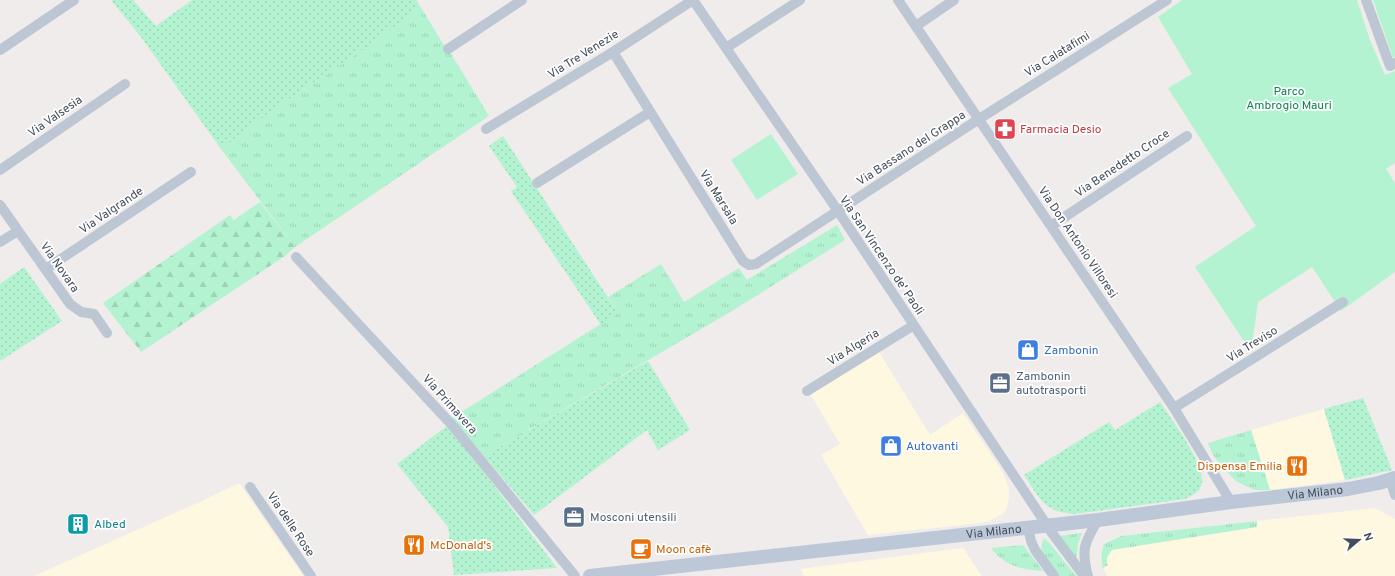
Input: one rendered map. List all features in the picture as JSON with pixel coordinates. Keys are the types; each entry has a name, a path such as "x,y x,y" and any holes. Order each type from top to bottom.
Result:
{"main road":[{"name":"Via Milano","path":"590,576 1098,520 1230,502 1348,489 1391,486"}],"street":[{"path":"0,50 74,0"},
{"path":"448,49 522,0"},
{"name":"Via San Vincenzo de' Paoli","path":"693,0 838,211 1047,525 1084,576"},
{"name":"Via Tre Venezie","path":"486,129 613,52 693,0"},
{"path":"726,48 800,0"},
{"name":"Via Don Antonio Villoresi","path":"898,0 1174,408 1230,502"},
{"path":"916,26 954,0"},
{"name":"Via Calatafimi","path":"979,120 1167,0"},
{"path":"1366,0 1390,66 1395,63"},
{"name":"Via Marsala","path":"613,52 743,261 750,265 756,264 838,211"},
{"name":"Via Valsesia","path":"0,170 125,84"},
{"path":"537,183 650,112"},
{"name":"Via Bassano del Grappa","path":"838,211 979,120"},
{"name":"Via Benedetto Croce","path":"1051,226 1187,136"},
{"name":"Via Valgrande","path":"46,270 191,172"},
{"name":"Via Novara","path":"0,204 70,304 81,312 94,314 107,333"},
{"path":"0,242 18,231"},
{"name":"Via Primavera","path":"296,257 452,425 575,576"},
{"name":"Via Treviso","path":"1174,408 1343,302"},
{"name":"Via Algeria","path":"807,391 914,325"},
{"name":"Via delle Rose","path":"250,487 311,576"},
{"path":"1088,576 1084,562 1084,549 1098,520"},
{"path":"1028,527 1031,542 1035,550 1054,576"}],"shaded area":[{"path":"879,352 930,435 963,413 1002,471 1009,488 1007,508 1003,514 981,523 868,535 821,455 840,444 809,392"},
{"path":"1324,409 1345,480 1270,490 1251,430"},
{"path":"239,483 303,576 34,576 204,500"},
{"path":"1375,508 1395,519 1395,576 1107,576 1100,558 1104,544 1121,536"},
{"path":"963,548 982,576 804,576 800,569"}],"green space":[{"path":"111,0 133,0 156,26 192,0 416,0 420,6 383,35 259,120 221,149 141,37"},
{"name":"Parco Ambrogio Mauri","path":"1182,0 1357,0 1370,40 1385,75 1395,71 1395,163 1386,169 1395,183 1395,272 1341,311 1312,267 1258,302 1251,352 1195,267 1256,226 1168,88 1192,74 1158,17"},
{"path":"1373,0 1395,0 1395,57 1393,58"},
{"path":"420,6 489,116 295,247 221,149 259,120 383,35"},
{"path":"771,134 798,174 757,200 731,160"},
{"path":"503,136 618,313 601,325 511,191 517,187 489,146"},
{"path":"260,202 295,247 285,256 141,352 103,303 230,215 234,220"},
{"path":"837,225 845,240 732,311 484,456 452,418 618,313 608,297 661,264 684,302 739,268 747,280"},
{"path":"24,267 62,321 0,361 0,284"},
{"path":"648,361 690,430 658,450 647,430 534,515 484,456"},
{"path":"1363,398 1392,470 1345,480 1324,409"},
{"path":"1160,402 1193,453 1202,474 1201,486 1196,493 1191,496 1185,499 1075,514 1065,513 1049,507 1044,503 1024,475 1109,422 1115,430"},
{"path":"448,425 557,568 454,575 448,527 397,464"},
{"path":"1251,430 1270,490 1254,490 1236,481 1219,464 1208,443"},
{"path":"1257,521 1257,527 1112,550 1107,559 1108,565 1103,568 1101,562 1104,544 1121,536"},
{"path":"1082,533 1078,544 1076,561 1059,536"},
{"path":"1044,538 1076,576 1058,576 1043,554 1042,543"},
{"path":"1023,545 1043,571 1014,566 1002,559 991,548"}],"place":[{"name":"Farmacia Desio","path":"1005,129"},
{"name":"Zambonin","path":"1028,350"},
{"name":"Zambonin autotrasporti","path":"1000,383"},
{"name":"Autovanti","path":"891,446"},
{"name":"Dispensa Emilia","path":"1297,466"},
{"name":"Mosconi utensili","path":"574,517"},
{"name":"Albed","path":"78,524"},
{"name":"McDonald's","path":"414,545"},
{"name":"Moon cafè","path":"641,549"}]}
